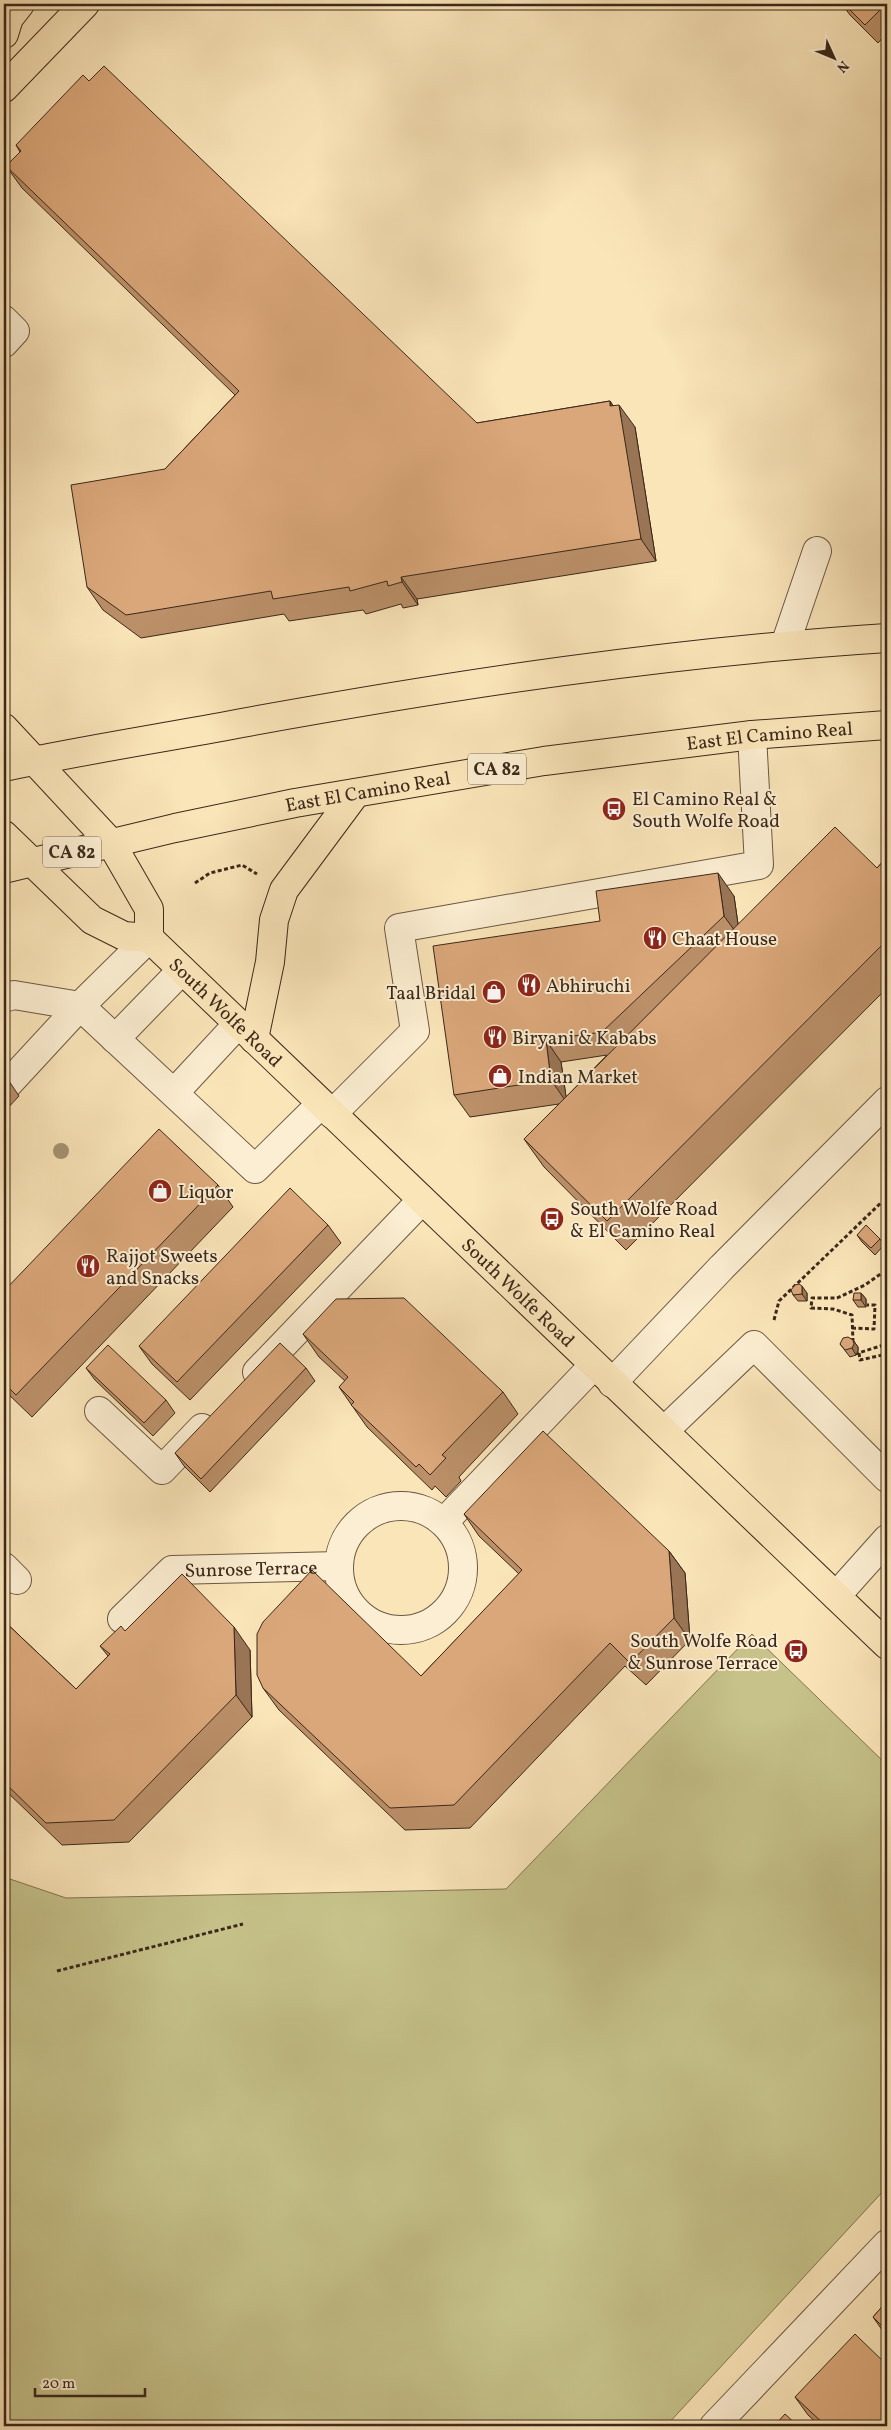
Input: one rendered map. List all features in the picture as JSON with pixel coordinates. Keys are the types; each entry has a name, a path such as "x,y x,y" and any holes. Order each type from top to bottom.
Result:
{"main road":[{"path":"4,34 9,18 20,4"},
{"path":"4,88 85,4"},
{"path":"4,767 410,694 523,676 656,658 785,645 887,638"},
{"name":"East El Camino Real","path":"4,869 295,802 544,761 666,744 752,735 887,725"},
{"path":"4,728 32,761 111,843 148,909 149,938 124,936 92,920 4,835"},
{"path":"246,1032 270,962 274,920 284,890 356,793"},
{"name":"South Wolfe Road","path":"149,938 887,1645"}],"lane":[{"path":"4,320 15,331 4,343"},
{"path":"785,645 817,551"},
{"path":"4,998 14,995 80,1006 255,1169 327,1109 414,1031 399,928 759,865 752,735"},
{"path":"7,1085 80,1006 149,938"},
{"path":"116,1039 182,970"},
{"path":"174,1093 246,1032"},
{"path":"444,1522 603,1374 722,1267 887,1101"},
{"path":"237,1392 422,1200"},
{"path":"664,1431 754,1345 887,1478"},
{"path":"99,1411 162,1470 217,1413"},
{"name":"Sunrose Terrace","path":"391,1506 414,1507 435,1515 444,1522 460,1545 464,1567 460,1589 445,1612 428,1624 408,1630 388,1629 366,1620 352,1606 342,1588 339,1566 343,1545 352,1529 370,1514 391,1506"},
{"path":"836,1596 887,1539"},
{"name":"Sunrose Terrace","path":"122,1620 172,1570 339,1566"},
{"path":"714,2426 887,2244"}],"path":[{"path":"195,883 210,873 242,865 263,878"},
{"path":"208,867 210,873"},
{"path":"765,1356 779,1301 887,1197"},
{"path":"887,1274 882,1273 864,1285 837,1298 812,1298 812,1308 833,1309 852,1314 853,1354 887,1344"},
{"path":"852,1328 874,1329 875,1305 867,1305"},
{"path":"859,1353 860,1360 887,1354"},
{"path":"57,1971 243,1924"}],"shaded area":[{"path":"752,1634 887,1765 887,2187 666,2426 4,2426 4,1877 66,1898 506,1889"}],"building":[{"path":"844,4 886,4 865,25"},
{"path":"104,66 477,423 610,401 610,406 619,405 641,539 401,577 402,582 388,586 387,581 350,591 349,587 273,599 271,591 126,615 87,587 71,485 165,469 239,391 6,166 21,151 16,145 83,75 89,81"},
{"path":"835,827 877,868 887,857 887,940 607,1221 524,1139"},
{"path":"718,873 724,916 602,1032 546,1040 551,1080 454,1095 433,946 600,921 596,891"},
{"path":"159,1129 218,1185 16,1395 4,1383 4,1291"},
{"path":"290,1188 328,1225 177,1382 139,1346"},
{"path":"866,1225 880,1239 871,1248 857,1235"},
{"path":"799,1284 802,1286 802,1294 793,1295 791,1290 795,1285"},
{"path":"854,1293 861,1293 861,1300 853,1300"},
{"path":"404,1298 503,1392 442,1455 446,1458 430,1475 419,1464 416,1467 351,1405 354,1402 339,1387 348,1377 303,1334 336,1299"},
{"path":"848,1337 853,1340 854,1344 852,1348 845,1350 840,1344 843,1338"},
{"path":"280,1343 306,1368 201,1479 175,1453"},
{"path":"108,1345 166,1400 144,1423 86,1368"},
{"path":"543,1431 669,1551 674,1618 630,1663 610,1643 454,1805 390,1808 263,1688 257,1675 257,1634 263,1622 312,1570 421,1676 522,1570 464,1514"},
{"path":"182,1574 234,1627 236,1695 114,1820 46,1823 4,1782 4,1621 76,1689 110,1654 100,1646 121,1626 125,1631"},
{"path":"887,2301 887,2331 873,2317"},
{"path":"855,2334 887,2365 887,2426 826,2426 795,2397"},
{"path":"785,2414 798,2426 774,2426"}],"place":[{"name":"El Camino Real & South Wolfe Road","path":"614,809"},
{"name":"Chaat House","path":"655,938"},
{"name":"Abhiruchi","path":"529,985"},
{"name":"Taal Bridal","path":"494,992"},
{"name":"Biryani & Kababs","path":"495,1037"},
{"name":"Indian Market","path":"500,1076"},
{"name":"Liquor","path":"160,1191"},
{"name":"South Wolfe Road & El Camino Real","path":"552,1219"},
{"name":"Rajjot Sweets and Snacks","path":"88,1266"},
{"name":"South Wolfe Road & Sunrose Terrace","path":"796,1651"}]}
